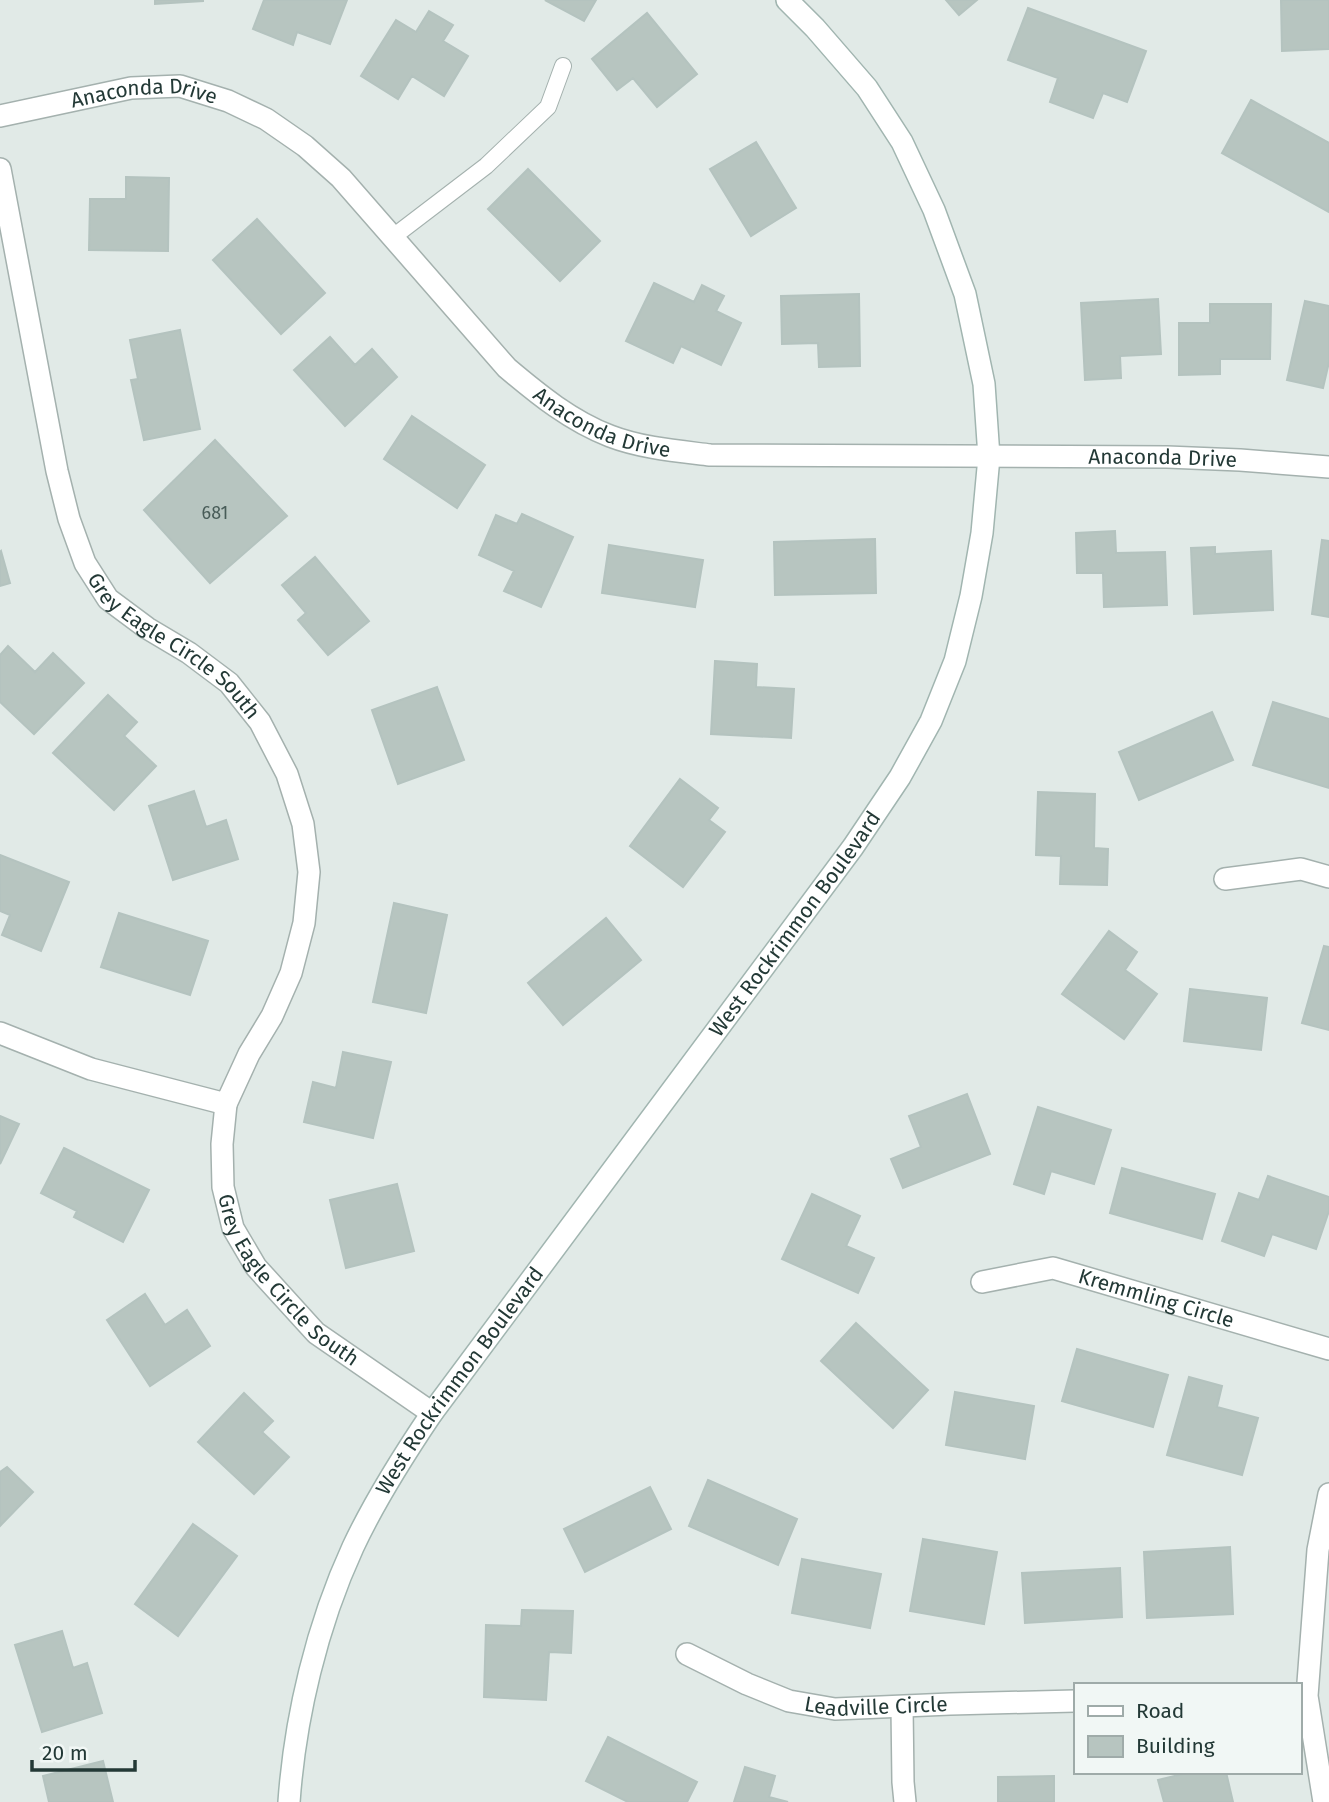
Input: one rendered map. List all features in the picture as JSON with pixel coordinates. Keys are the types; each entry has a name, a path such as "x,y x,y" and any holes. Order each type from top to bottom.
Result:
{"street":[{"name":"West Rockrimmon Boulevard","path":"289,1802 304,1696 326,1615 353,1548 399,1462 432,1413 845,858 900,777 931,721 955,661 971,596 982,533 989,457 985,384 965,294 934,210 902,142 867,88 787,0"},
{"name":"Anaconda Drive","path":"0,116 131,88 180,86 228,101 266,119 305,146 341,177 507,368 536,393 571,417 611,436 656,448 710,455 1179,458 1329,467"},
{"name":"Grey Eagle Circle South","path":"0,169 57,471 69,519 85,563 108,599 229,683 260,722 287,774 303,824 309,872 304,923 291,973 226,1104 222,1144 223,1187 233,1228 256,1267 316,1333 432,1413"},
{"path":"1224,879 1301,869 1329,877"},
{"path":"0,1032 91,1069 226,1104"},
{"name":"Kremmling Circle","path":"982,1282 1053,1268 1329,1349"},
{"path":"1324,1802 1303,1697 1318,1550 1329,1494"},
{"name":"Leadville Circle","path":"687,1654 747,1684 789,1700 835,1709 1074,1701"},
{"path":"902,1707 905,1802"}],"lane":[{"path":"393,237 486,166 548,107 563,66"}],"building":[{"path":"155,0 203,0 203,1 155,4"},
{"path":"264,0 347,0 330,44 297,32 293,45 253,29"},
{"path":"545,0 596,0 584,21"},
{"path":"946,0 977,0 959,15"},
{"path":"1281,0 1329,0 1329,49 1282,51"},
{"path":"1028,8 1146,51 1127,102 1103,93 1093,118 1050,102 1058,78 1008,60"},
{"path":"429,11 453,25 443,41 468,56 444,96 412,76 398,99 361,76 396,20 416,32"},
{"path":"647,13 697,74 657,107 633,78 617,90 592,59"},
{"path":"1251,100 1329,143 1329,212 1222,153"},
{"path":"756,142 796,208 751,236 710,169"},
{"path":"528,169 600,241 560,281 488,209"},
{"path":"126,177 169,178 168,251 89,250 90,199 126,199"},
{"path":"257,219 325,293 281,334 213,260"},
{"path":"654,283 694,302 702,285 724,296 716,311 741,323 721,365 681,346 673,363 626,341"},
{"path":"859,294 860,366 819,367 818,343 782,344 781,296"},
{"path":"1158,299 1161,354 1120,356 1121,378 1085,380 1081,303"},
{"path":"1305,301 1329,306 1329,362 1323,388 1287,380"},
{"path":"1210,304 1271,304 1270,359 1220,359 1220,374 1179,375 1179,323 1210,323"},
{"path":"180,330 200,429 144,440 131,380 138,379 130,340"},
{"path":"330,337 355,365 372,349 397,377 345,426 294,370"},
{"path":"412,416 485,465 457,508 384,459"},
{"path":"215,440 287,516 210,583 144,510"},
{"path":"522,514 573,537 541,607 504,591 514,571 479,555 496,515 517,524"},
{"path":"1115,531 1116,553 1165,552 1167,605 1104,607 1103,573 1077,573 1076,533"},
{"path":"875,539 876,593 775,595 774,542"},
{"path":"1322,540 1329,541 1329,617 1312,614"},
{"path":"609,545 703,560 695,607 602,593"},
{"path":"1215,547 1215,554 1271,551 1273,610 1194,614 1191,548"},
{"path":"0,552 10,583 0,586"},
{"path":"315,557 369,621 328,655 298,620 306,613 282,585"},
{"path":"8,646 35,672 53,653 84,683 34,734 0,702 0,655"},
{"path":"715,661 757,664 756,687 794,689 791,738 711,734"},
{"path":"437,687 464,760 398,784 372,710"},
{"path":"108,695 137,722 124,736 156,766 114,810 53,753"},
{"path":"1273,702 1329,719 1329,788 1253,765"},
{"path":"1212,712 1233,760 1139,800 1119,752"},
{"path":"680,779 718,808 709,820 725,832 683,887 630,846"},
{"path":"194,791 206,827 226,820 238,859 173,880 149,806"},
{"path":"1038,792 1095,794 1094,848 1108,849 1107,885 1060,884 1061,856 1036,855"},
{"path":"0,855 69,882 41,951 2,935 10,915 0,911"},
{"path":"394,903 447,915 426,1013 373,1002"},
{"path":"119,913 208,941 190,995 101,967"},
{"path":"606,918 641,960 563,1025 528,983"},
{"path":"1109,931 1137,952 1125,970 1157,994 1124,1039 1062,994"},
{"path":"1324,946 1329,947 1329,1030 1302,1023"},
{"path":"1190,989 1267,998 1261,1050 1184,1041"},
{"path":"343,1052 391,1062 373,1138 304,1122 313,1082 336,1088"},
{"path":"967,1094 990,1154 903,1188 891,1159 921,1147 909,1116"},
{"path":"1038,1107 1111,1130 1094,1184 1051,1171 1044,1194 1014,1184"},
{"path":"0,1116 19,1124 0,1164"},
{"path":"64,1148 149,1190 123,1242 74,1217 77,1211 41,1193"},
{"path":"1122,1168 1215,1194 1202,1239 1110,1213"},
{"path":"1268,1176 1329,1197 1329,1211 1316,1249 1272,1234 1264,1256 1222,1241 1239,1193 1259,1200"},
{"path":"397,1184 414,1251 346,1268 330,1200"},
{"path":"812,1194 860,1216 846,1246 874,1258 858,1293 782,1259"},
{"path":"145,1294 165,1325 187,1310 210,1346 150,1386 107,1320"},
{"path":"856,1323 928,1390 893,1428 821,1361"},
{"path":"1077,1349 1168,1375 1153,1427 1062,1401"},
{"path":"1189,1377 1222,1386 1217,1407 1258,1418 1242,1475 1167,1455"},
{"path":"955,1392 1034,1406 1025,1459 946,1445"},
{"path":"244,1393 273,1421 262,1432 289,1457 254,1494 198,1442"},
{"path":"7,1467 33,1492 0,1526 0,1472"},
{"path":"708,1480 797,1519 778,1565 689,1526"},
{"path":"650,1487 671,1529 585,1572 564,1529"},
{"path":"193,1524 237,1556 178,1636 135,1604"},
{"path":"923,1539 997,1552 984,1624 910,1611"},
{"path":"1230,1547 1233,1614 1147,1618 1144,1552"},
{"path":"802,1559 881,1574 870,1628 792,1613"},
{"path":"1120,1568 1122,1617 1025,1623 1022,1573"},
{"path":"522,1610 573,1611 571,1653 549,1652 546,1700 484,1697 486,1625 521,1626"},
{"path":"62,1631 73,1668 87,1663 102,1713 42,1732 15,1645"},
{"path":"608,1737 697,1782 687,1802 628,1802 586,1781"},
{"path":"103,1761 113,1802 49,1802 43,1776"},
{"path":"745,1767 775,1776 769,1797 788,1802 734,1802"},
{"path":"1183,1774 1226,1774 1233,1802 1164,1802 1158,1780"},
{"path":"1054,1776 1054,1802 998,1802 998,1777"}]}
